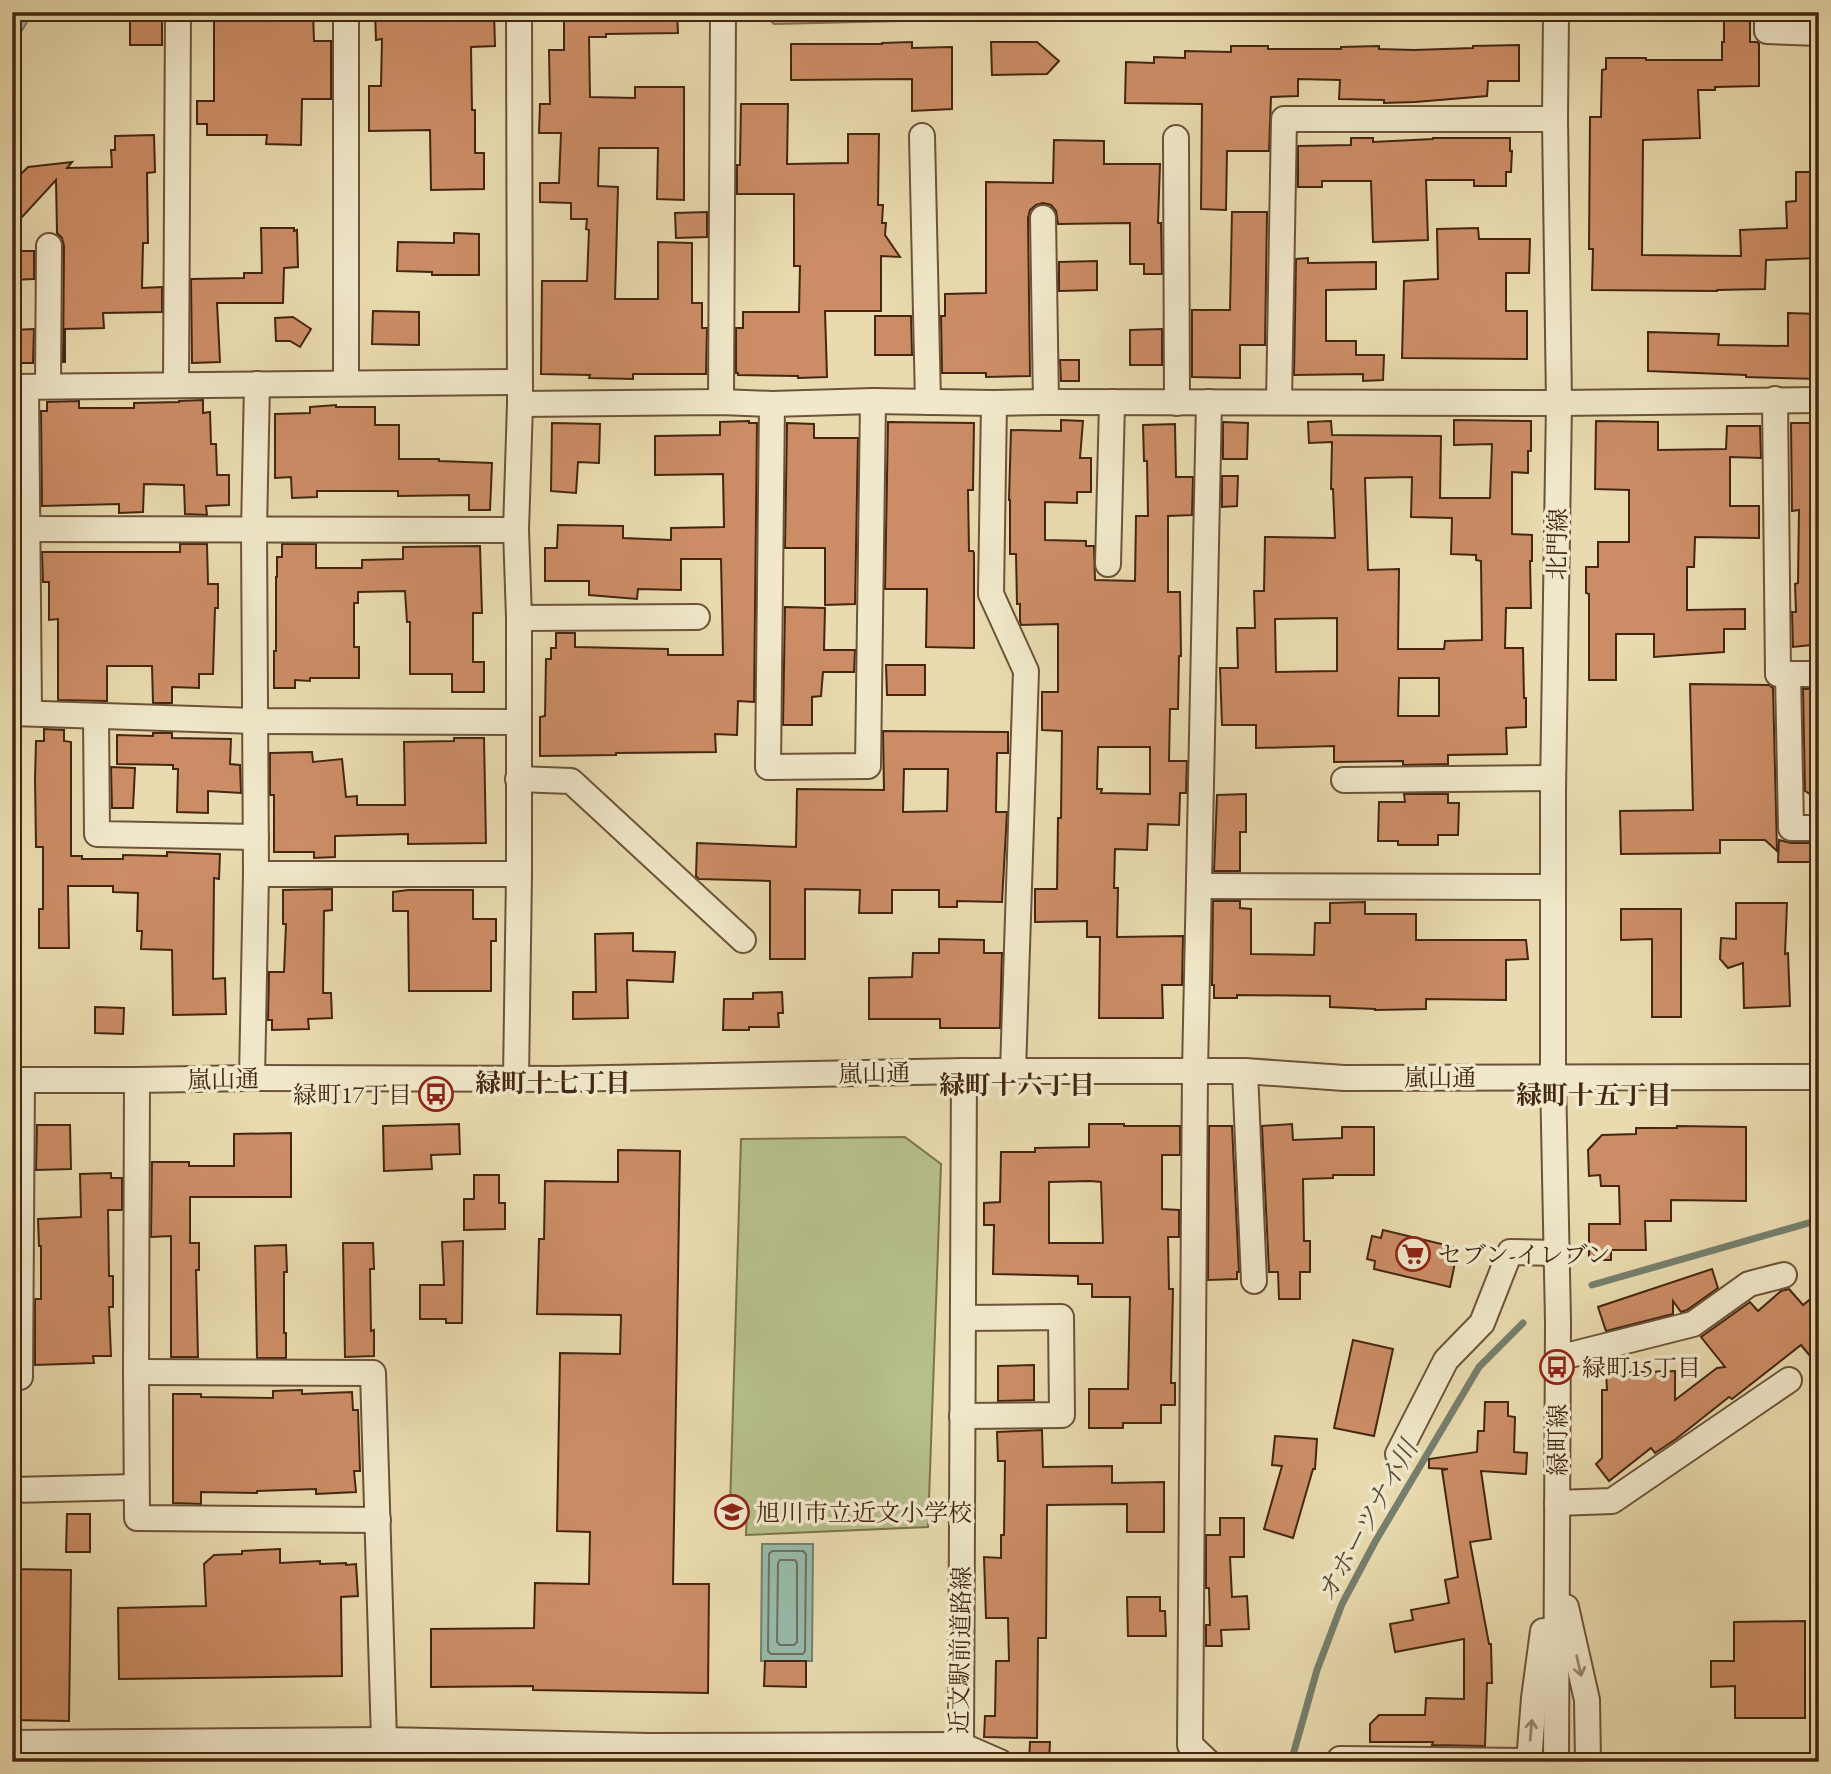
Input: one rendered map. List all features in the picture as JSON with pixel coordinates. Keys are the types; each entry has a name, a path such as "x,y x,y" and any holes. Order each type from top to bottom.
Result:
{"street":[{"path":"176,385 178,12"},
{"path":"346,12 346,383"},
{"path":"516,1079 519,874 519,618 516,530 520,393 519,12"},
{"path":"721,402 723,12"},
{"name":"北門線","path":"1553,1077 1553,778 1559,403 1556,12"},
{"path":"1767,12 1767,32 1819,33"},
{"path":"1279,402 1284,119 1555,119"},
{"path":"922,136 928,402"},
{"path":"1176,138 1178,402"},
{"path":"1043,218 1045,402"},
{"path":"49,246 29,387 20,529 21,713 256,721 519,722"},
{"path":"29,387 346,383 772,404 873,401 1559,403 1819,400"},
{"path":"252,1078 256,874 254,530 257,384"},
{"path":"1775,399 1778,674 1819,674"},
{"path":"772,404 768,767 868,766 873,401"},
{"path":"1108,564 1112,402"},
{"path":"1208,1762 1190,1745 1195,1071 1209,402"},
{"path":"994,403 991,594 1026,671 1013,1072"},
{"path":"20,529 516,530"},
{"path":"519,618 697,617"},
{"path":"1788,674 1791,828 1819,828"},
{"path":"96,716 97,834 256,837"},
{"path":"1344,780 1553,778"},
{"path":"518,779 571,781 743,940"},
{"path":"256,874 519,874"},
{"path":"1199,887 1553,887"},
{"name":"嵐山通","path":"17,1080 516,1079 964,1071 1195,1071 1344,1077 1819,1077"},
{"name":"近文駅前道路線","path":"12,1743 384,1740 648,1754 961,1745 964,1071"},
{"path":"1245,1072 1254,1281"},
{"name":"緑町線","path":"1553,1077 1558,1321 1556,1762"},
{"path":"17,1080 20,1377"},
{"path":"137,1080 137,1518 378,1520"},
{"path":"1398,1454 1446,1360 1482,1322 1510,1252 1556,1265"},
{"path":"1558,1358 1693,1324 1749,1284 1784,1275"},
{"path":"962,1416 1062,1415 1061,1317 964,1318"},
{"path":"136,1371 373,1373 384,1740"},
{"path":"1557,1503 1612,1501 1789,1380"},
{"path":"12,1490 136,1487"},
{"path":"1340,1759 1528,1761 1550,1584 1561,1584 1587,1700 1588,1762"},
{"path":"961,1745 1000,1762"}],"green space":[{"path":"761,12 1029,12 1029,18 774,24"},
{"path":"905,1137 941,1164 928,1527 746,1535 747,1506 730,1508 741,1139"}],"water":[{"path":"33,12 12,47 12,14"},
{"path":"762,1544 813,1544 812,1661 761,1661"}],"building":[{"path":"214,12 313,12 314,41 331,41 331,99 302,99 301,145 266,144 267,135 207,135 207,124 197,124 197,101 214,101"},
{"path":"375,12 494,12 495,46 471,47 475,153 484,153 484,189 431,190 430,130 369,131 369,86 381,86 382,39 376,40"},
{"path":"564,12 677,12 678,33 606,34 606,37 589,37 590,97 635,98 635,87 684,87 684,200 657,199 658,148 599,148 598,186 618,187 615,299 658,299 658,242 692,243 692,303 702,303 702,328 707,328 706,374 633,374 633,379 541,374 542,281 587,281 587,219 571,219 571,203 540,202 540,183 559,183 561,133 539,133 540,104 550,104 549,50 564,50"},
{"path":"1724,12 1750,12 1750,42 1759,44 1759,86 1698,90 1700,138 1643,140 1642,255 1741,256 1740,230 1787,228 1786,202 1796,201 1796,172 1819,172 1819,258 1766,260 1765,289 1592,290 1593,249 1589,249 1590,117 1601,117 1602,70 1606,69 1606,58 1722,60"},
{"path":"130,16 162,16 162,45 130,45"},
{"path":"912,42 912,48 952,47 952,109 912,111 912,79 791,80 791,44"},
{"path":"991,42 1037,42 1059,61 1047,74 992,75"},
{"path":"1519,45 1519,81 1488,81 1487,96 1384,103 1384,100 1339,99 1340,80 1298,79 1298,96 1271,97 1269,151 1227,151 1226,210 1201,209 1202,104 1125,103 1126,62 1154,63 1154,57 1185,58 1185,51 1231,52 1231,46 1341,49 1379,46 1379,49 1414,50"},
{"path":"741,104 788,104 787,164 848,163 848,134 879,134 878,205 883,205 882,223 886,223 885,235 900,257 881,256 881,311 825,311 827,377 798,378 736,373 736,328 743,328 743,312 799,312 800,266 794,266 794,194 737,194"},
{"path":"154,135 155,172 147,173 148,243 143,243 142,288 162,287 162,312 103,313 104,328 65,329 63,362 64,246 57,233 56,180 12,228 12,183 28,167 72,162 67,168 112,167 111,150 115,150 115,136"},
{"path":"1351,138 1373,138 1373,142 1433,138 1510,138 1511,172 1506,172 1506,186 1474,186 1474,180 1426,180 1428,240 1373,242 1371,181 1322,181 1322,187 1298,187 1298,146 1351,145"},
{"path":"1054,140 1104,141 1104,164 1160,164 1158,223 1161,223 1162,274 1144,274 1144,264 1130,264 1130,223 1058,224 1056,211 1051,205 1036,205 1030,210 1028,218 1030,376 986,377 986,373 942,373 941,316 945,316 945,294 986,293 986,182 1053,183"},
{"path":"707,212 707,237 676,238 675,213"},
{"path":"1232,212 1267,212 1265,345 1240,345 1240,378 1192,377 1192,310 1230,310"},
{"path":"261,228 297,230 298,267 284,268 283,303 217,303 220,362 192,363 191,279 244,278 244,273 262,273"},
{"path":"1478,228 1479,239 1530,239 1529,273 1506,273 1506,311 1527,311 1527,359 1402,358 1404,281 1438,279 1437,229"},
{"path":"454,233 479,234 479,275 432,275 432,272 397,271 398,242 454,243"},
{"path":"12,251 34,251 34,279 12,280"},
{"path":"1308,258 1308,263 1376,262 1376,289 1326,290 1326,341 1356,341 1356,355 1384,355 1383,380 1363,381 1363,374 1294,375 1296,259"},
{"path":"1097,261 1097,290 1059,291 1059,262"},
{"path":"373,311 419,312 419,345 372,344"},
{"path":"1788,313 1819,314 1819,379 1648,371 1648,332 1719,334 1718,345 1788,346"},
{"path":"875,316 911,316 912,355 875,355"},
{"path":"293,317 311,329 300,347 290,341 276,341 275,318"},
{"path":"34,329 33,363 12,363 12,330"},
{"path":"1162,329 1162,365 1130,365 1130,330"},
{"path":"1060,360 1079,360 1079,381 1061,381"},
{"path":"203,400 203,413 210,412 211,444 216,444 217,475 229,475 229,505 206,506 207,515 185,514 184,485 144,484 143,512 119,513 119,504 42,506 41,411 47,411 47,402 79,401 79,408 134,408 134,403"},
{"path":"310,407 375,407 375,425 399,425 399,459 492,463 490,510 469,510 469,495 398,496 398,491 317,491 317,497 292,498 291,477 275,478 275,414 310,413"},
{"path":"1061,420 1083,421 1080,458 1091,458 1091,492 1077,492 1077,503 1045,502 1045,540 1086,541 1086,546 1094,546 1095,580 1135,581 1136,516 1148,516 1143,425 1175,424 1176,477 1193,477 1192,515 1168,516 1168,592 1180,592 1181,656 1178,709 1170,709 1169,761 1187,761 1186,793 1180,793 1179,825 1148,824 1147,850 1115,849 1114,888 1118,888 1117,937 1183,936 1182,985 1162,985 1163,1018 1099,1018 1100,937 1087,937 1087,921 1035,922 1035,889 1057,889 1062,731 1042,730 1042,692 1058,692 1058,624 1021,625 1020,621 1016,554 1010,554 1011,430 1061,431","holes":["1098,747 1150,747 1150,794 1101,793 1102,789 1097,789"]},
{"path":"1454,420 1531,421 1528,473 1512,472 1512,534 1532,535 1531,608 1506,608 1505,648 1523,648 1526,727 1506,728 1507,754 1448,755 1448,764 1403,765 1403,761 1334,762 1334,746 1256,748 1256,725 1222,725 1220,668 1238,668 1237,628 1255,628 1254,591 1264,591 1265,537 1335,538 1331,489 1332,442 1309,443 1308,422 1331,421 1332,435 1441,436 1440,498 1490,498 1492,444 1454,445","holes":["1412,477 1411,517 1452,518 1451,554 1476,555 1476,560 1481,561 1482,640 1445,641 1444,649 1398,649 1399,569 1368,570 1365,478","1337,618 1337,671 1276,672 1275,619","1399,678 1439,678 1439,716 1398,716"]},
{"path":"1596,421 1658,422 1658,450 1726,449 1727,426 1760,426 1761,458 1730,457 1730,506 1759,506 1759,538 1695,537 1694,567 1687,567 1687,610 1745,609 1745,629 1724,629 1724,652 1654,657 1654,634 1616,634 1616,680 1589,680 1589,594 1586,593 1586,567 1598,567 1598,542 1629,542 1629,490 1595,489"},
{"path":"720,422 757,423 754,702 738,701 737,735 715,734 716,752 540,756 540,717 545,716 546,659 551,659 551,648 556,648 556,633 575,633 575,647 668,649 668,655 723,655 721,559 681,559 681,590 638,589 637,599 589,595 589,581 545,581 545,548 557,548 558,525 623,526 623,538 671,540 671,528 724,527 723,474 655,475 655,436 720,435"},
{"path":"888,422 974,423 973,490 968,490 969,551 974,553 974,648 926,647 927,589 885,589"},
{"path":"1223,422 1248,423 1247,459 1223,459"},
{"path":"552,423 600,424 599,463 578,462 576,493 551,491"},
{"path":"787,423 814,424 814,438 858,438 855,604 825,605 825,548 785,548"},
{"path":"1791,423 1812,423 1812,431 1819,431 1819,556 1814,556 1819,598 1819,631 1810,632 1811,645 1793,647 1792,612 1796,612 1795,584 1798,583 1799,510 1792,511"},
{"path":"1222,476 1238,476 1237,506 1222,507"},
{"path":"180,544 207,544 208,584 218,584 213,674 199,674 199,688 172,687 172,703 153,703 152,666 107,666 107,701 58,700 58,619 49,620 49,582 43,582 42,552 180,552"},
{"path":"282,544 316,544 316,568 362,568 362,560 403,559 403,547 480,546 482,613 473,613 473,662 484,662 484,692 452,692 452,674 410,674 410,622 407,622 405,591 358,592 358,603 354,603 354,647 359,647 359,678 310,678 310,681 295,680 295,688 274,688 277,557 282,557"},
{"path":"785,607 825,608 824,650 855,650 854,672 823,672 821,696 812,697 812,725 783,725"},
{"path":"886,665 925,665 925,695 887,695"},
{"path":"1690,684 1769,685 1773,688 1777,851 1765,840 1720,840 1720,853 1621,854 1620,811 1693,810"},
{"path":"1803,689 1818,689 1819,800 1805,791"},
{"path":"44,729 64,730 64,741 71,742 71,856 82,856 82,859 123,859 123,855 167,856 167,852 220,854 219,879 214,878 213,979 225,978 226,1014 173,1015 172,950 141,949 142,931 137,931 138,893 113,892 113,886 68,886 69,948 39,948 39,909 43,909 43,847 36,847 35,779 36,741 44,741"},
{"path":"883,731 1008,732 1008,753 997,753 996,812 1007,812 1002,902 957,901 957,907 939,907 939,890 892,890 892,913 859,913 860,890 805,889 805,959 770,959 770,881 699,879 696,876 697,843 796,847 797,789 884,790","holes":["904,769 948,769 947,811 903,812"]},
{"path":"153,733 172,733 172,738 231,739 230,764 240,765 241,793 208,791 208,813 177,812 178,769 173,769 173,765 117,764 117,735 153,736"},
{"path":"454,738 484,738 486,843 408,844 408,834 335,836 335,857 314,858 314,852 274,852 274,795 270,795 270,753 312,752 313,762 342,759 346,797 357,796 357,805 405,805 404,742 454,741"},
{"path":"111,767 135,768 133,808 112,808"},
{"path":"1246,794 1246,832 1240,832 1240,871 1214,871 1217,795"},
{"path":"1404,794 1448,794 1448,803 1459,803 1458,835 1438,835 1438,845 1398,845 1398,841 1378,841 1379,802 1405,802"},
{"path":"1779,840 1819,843 1819,862 1778,862"},
{"path":"332,889 332,910 324,911 323,993 331,993 332,1018 308,1019 309,1029 272,1030 272,1020 268,1020 269,972 284,972 286,924 283,924 283,890"},
{"path":"473,890 473,919 496,919 496,941 491,941 491,991 409,991 408,911 393,911 393,892"},
{"path":"1213,901 1240,901 1240,908 1251,909 1251,954 1314,955 1315,923 1330,923 1330,903 1365,902 1365,914 1416,914 1416,940 1526,940 1528,959 1506,960 1506,1000 1426,999 1426,1009 1375,1010 1330,1007 1330,996 1237,995 1237,998 1214,998"},
{"path":"1736,903 1787,903 1785,954 1788,953 1790,1006 1744,1008 1743,963 1728,968 1720,959 1721,938 1736,939"},
{"path":"1621,909 1681,909 1681,1017 1652,1017 1652,939 1621,940"},
{"path":"633,933 633,951 675,952 673,982 627,980 628,1018 573,1019 573,992 596,992 595,934"},
{"path":"939,939 984,940 984,953 1002,953 1000,1028 940,1028 940,1019 869,1019 869,978 912,977 913,953 939,953"},
{"path":"782,992 783,1013 778,1013 779,1027 723,1030 724,999 753,999 753,993"},
{"path":"95,1007 124,1008 123,1034 95,1033"},
{"path":"459,1124 460,1154 431,1155 432,1169 384,1171 383,1126"},
{"path":"1089,1124 1180,1126 1180,1155 1162,1155 1162,1209 1179,1210 1179,1237 1168,1237 1169,1289 1173,1289 1171,1383 1175,1383 1175,1405 1161,1405 1161,1423 1123,1423 1123,1428 1089,1428 1089,1389 1128,1389 1130,1297 1092,1297 1092,1284 1078,1284 1078,1276 993,1274 994,1225 984,1225 984,1203 1000,1202 1001,1152 1089,1147","holes":["1049,1182 1101,1182 1103,1243 1049,1243"]},
{"path":"1292,1124 1293,1140 1342,1138 1342,1127 1374,1127 1374,1175 1333,1175 1333,1178 1303,1179 1304,1241 1310,1241 1310,1272 1300,1272 1300,1299 1279,1299 1278,1272 1269,1272 1262,1126"},
{"path":"37,1125 70,1125 71,1169 36,1170"},
{"path":"1209,1126 1232,1126 1239,1272 1237,1279 1208,1280"},
{"path":"1746,1127 1746,1201 1671,1200 1671,1221 1645,1221 1646,1250 1611,1250 1611,1260 1589,1260 1589,1224 1620,1224 1619,1186 1601,1186 1600,1175 1589,1176 1588,1150 1602,1135 1636,1134 1636,1128"},
{"path":"291,1133 291,1197 190,1197 190,1243 199,1243 199,1270 196,1270 198,1357 171,1357 171,1236 151,1237 152,1162 189,1162 189,1166 234,1166 234,1134"},
{"path":"618,1150 680,1151 673,1584 709,1584 708,1693 533,1690 533,1686 431,1687 431,1629 534,1628 535,1583 589,1584 590,1532 557,1531 560,1353 620,1354 621,1315 537,1314 539,1239 544,1239 545,1181 618,1182"},
{"path":"111,1173 111,1178 122,1178 122,1210 108,1210 109,1276 113,1276 113,1307 109,1307 111,1356 93,1356 94,1363 35,1365 35,1299 41,1299 38,1219 81,1217 80,1174"},
{"path":"474,1175 499,1175 499,1203 505,1203 505,1229 464,1230 464,1199 474,1199"},
{"name":"セブン-イレブン","path":"1383,1230 1458,1248 1450,1287 1374,1269 1375,1261 1367,1259 1372,1236 1381,1238"},
{"path":"463,1241 462,1323 446,1323 446,1319 420,1319 420,1285 444,1285 442,1242"},
{"path":"343,1243 373,1243 374,1269 370,1269 374,1356 345,1357"},
{"path":"286,1245 286,1358 257,1358 255,1246"},
{"path":"1712,1269 1718,1288 1687,1310 1681,1312 1673,1301 1673,1314 1606,1331 1598,1307"},
{"path":"1789,1289 1803,1305 1819,1292 1819,1367 1801,1345 1676,1439 1655,1453 1651,1448 1609,1481 1596,1464 1602,1458 1602,1390 1607,1390 1606,1373 1675,1371 1675,1400 1717,1368 1725,1367 1701,1337 1750,1302 1758,1311 1781,1291"},
{"path":"1353,1340 1393,1349 1374,1436 1334,1428"},
{"path":"1034,1365 1034,1400 998,1401 998,1366"},
{"path":"302,1390 302,1394 352,1392 353,1410 358,1410 360,1471 354,1471 356,1492 316,1494 316,1489 257,1493 201,1492 201,1504 173,1503 173,1394 273,1398 273,1391"},
{"path":"1485,1402 1508,1402 1508,1416 1515,1417 1514,1452 1527,1453 1526,1474 1481,1471 1491,1539 1470,1542 1491,1644 1492,1683 1487,1683 1485,1746 1432,1745 1433,1742 1370,1742 1370,1724 1379,1715 1425,1715 1426,1698 1464,1699 1464,1639 1395,1652 1390,1624 1413,1620 1411,1610 1449,1603 1445,1580 1458,1577 1442,1470 1448,1469 1429,1468 1429,1459 1477,1452 1478,1431 1484,1431"},
{"path":"1042,1430 1043,1467 1112,1466 1112,1483 1164,1482 1164,1532 1127,1532 1127,1504 1047,1505 1046,1638 1038,1638 1037,1738 984,1737 985,1716 995,1716 996,1661 1009,1661 1008,1618 986,1618 984,1557 1001,1558 1001,1535 1004,1535 1005,1461 998,1461 997,1432"},
{"path":"1275,1436 1317,1439 1315,1469 1293,1538 1264,1529 1282,1466 1272,1465"},
{"path":"67,1514 90,1514 90,1552 66,1552"},
{"path":"1220,1518 1244,1518 1244,1557 1230,1557 1232,1597 1247,1596 1249,1629 1221,1630 1222,1646 1206,1646 1206,1625 1210,1625 1209,1588 1206,1588 1206,1535 1220,1535"},
{"path":"280,1549 280,1563 320,1561 320,1564 356,1564 358,1596 341,1597 342,1676 119,1679 118,1608 206,1606 204,1564 214,1555"},
{"path":"12,1569 71,1570 69,1721 12,1720"},
{"path":"1127,1597 1160,1597 1160,1611 1165,1611 1166,1636 1128,1636"},
{"path":"1805,1621 1805,1718 1735,1718 1735,1686 1711,1687 1711,1661 1734,1661 1734,1622"},
{"path":"765,1661 806,1661 806,1687 764,1686"},
{"path":"1030,1742 1050,1742 1049,1762 1029,1761"}],"waterway":[{"name":"オホーツナイ川","path":"1592,1285 1819,1220"},
{"name":"オホーツナイ川","path":"1291,1762 1317,1670 1342,1604 1375,1542 1479,1367 1523,1323"}],"place":[{"name":"緑町17丁目","path":"436,1094"},
{"name":"セブン-イレブン","path":"1413,1254"},
{"name":"緑町15丁目","path":"1557,1367"},
{"name":"旭川市立近文小学校","path":"732,1512"}],"district":[{"name":"緑町十七丁目","path":"553,1083"},
{"name":"緑町十六丁目","path":"1017,1085"},
{"name":"緑町十五丁目","path":"1594,1095"}]}
